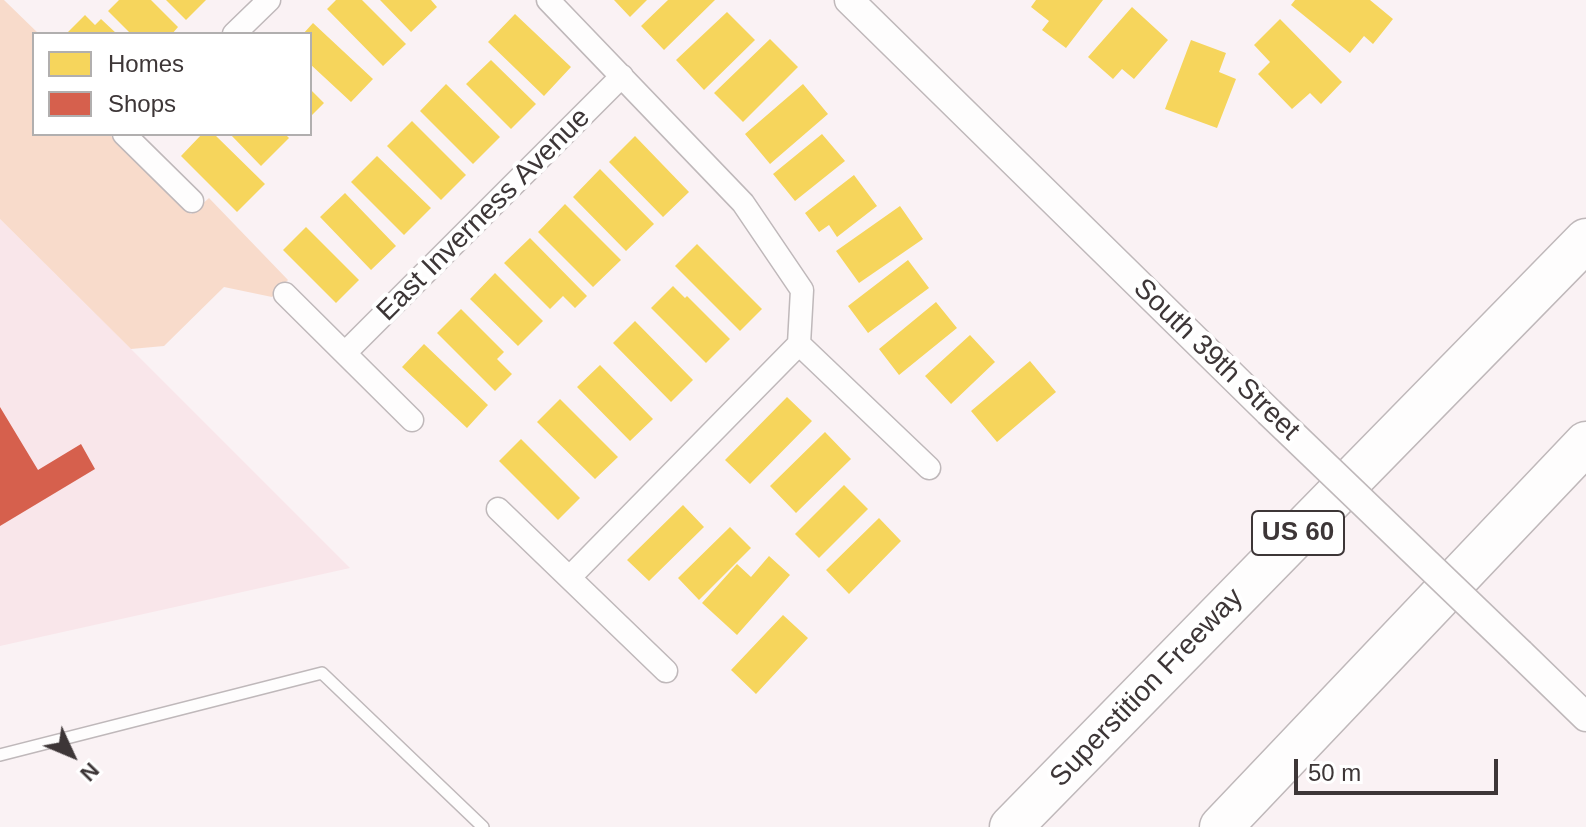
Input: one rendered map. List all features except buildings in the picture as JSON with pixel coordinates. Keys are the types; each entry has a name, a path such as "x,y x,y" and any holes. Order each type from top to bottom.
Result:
{"highway":[{"name":"Superstition Freeway","path":"1011,827 1586,240"},
{"path":"1221,827 1586,443"},
{"path":"1405,633 1586,471"}],"street":[{"path":"236,32 269,0"},
{"path":"548,0 743,203 802,290 799,344 570,577"},
{"name":"South 39th Street","path":"849,0 1269,412 1586,717"},
{"name":"East Inverness Avenue","path":"345,353 622,76"},
{"path":"129,136 192,201"},
{"path":"285,294 412,420"},
{"path":"799,344 929,468"},
{"path":"498,509 666,671"}],"lane":[{"path":"0,755 322,673 483,827"}],"shaded area":[{"path":"0,0 4,0 37,32 32,32 32,136 111,136 191,214 209,198 288,280 272,297 224,287 164,346 131,349 0,219"},
{"path":"0,219 131,349 350,568 0,646"}]}
